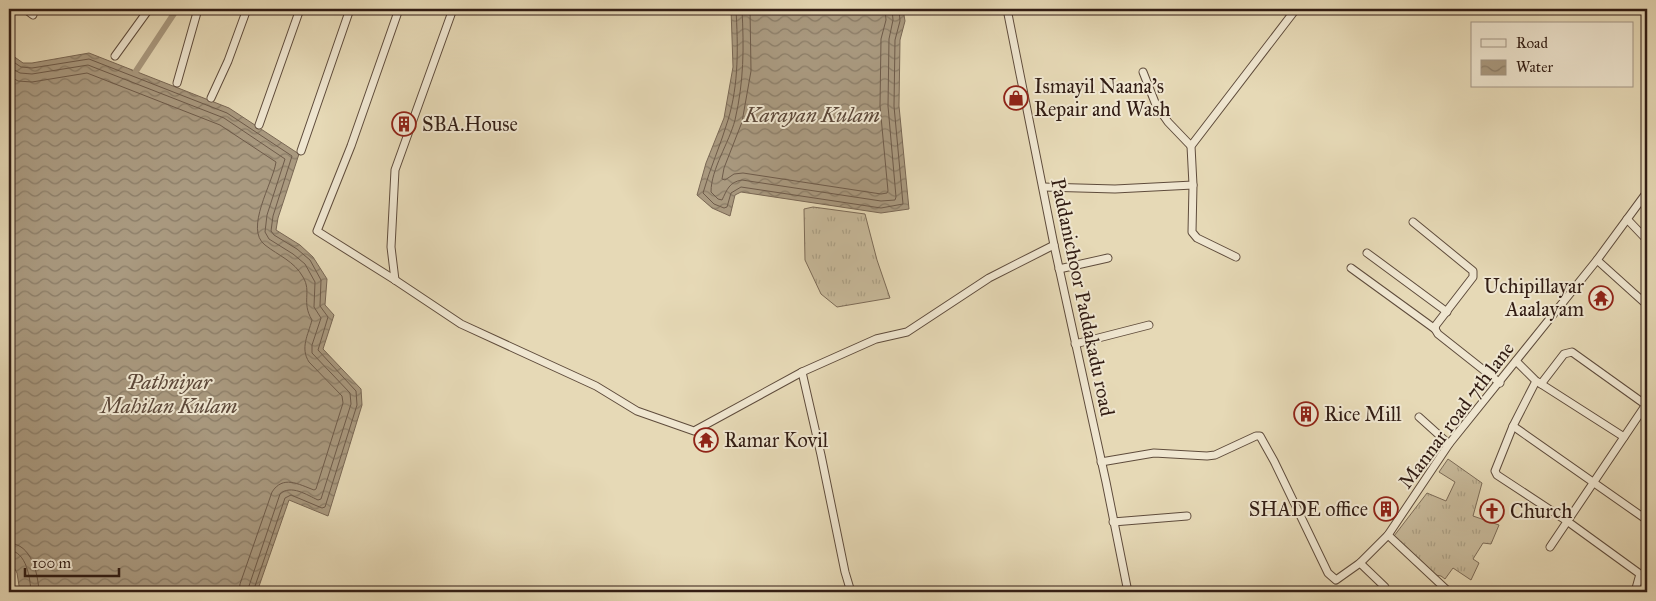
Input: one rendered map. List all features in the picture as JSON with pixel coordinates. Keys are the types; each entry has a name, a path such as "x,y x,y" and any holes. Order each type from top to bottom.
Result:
{"street":[{"path":"25,9 33,15"},
{"path":"115,56 149,9"},
{"path":"177,83 198,9"},
{"path":"211,98 228,61 247,9"},
{"path":"260,125 300,9"},
{"path":"301,150 350,9"},
{"path":"399,9 351,146 317,231 460,324 596,386 637,411 694,431 802,372 876,339 907,332 989,278 1054,245"},
{"path":"395,280 392,247 396,170 452,9"},
{"name":"Paddanichoor Paddakadu road","path":"1007,9 1054,245 1128,592"},
{"path":"1236,258 1197,238 1192,232 1191,146 1296,9"},
{"path":"1143,72 1156,105 1168,122 1191,146"},
{"path":"1043,187 1115,189 1192,186"},
{"name":"Mannar road 7th lane","path":"1101,462 1154,452 1207,456 1223,452 1256,436 1260,436 1328,573 1336,580 1360,563 1388,535 1449,444 1500,383 1597,260 1647,192"},
{"path":"1627,219 1647,240"},
{"path":"1413,222 1473,271 1473,278 1435,330"},
{"path":"1367,254 1447,312"},
{"path":"1059,269 1108,258"},
{"path":"1597,260 1647,305"},
{"path":"1351,268 1435,330 1500,383"},
{"path":"1075,344 1149,325"},
{"path":"1550,547 1567,522 1594,482 1646,404 1572,352 1564,354 1538,382 1513,426 1494,471 1497,475 1567,522 1640,574 1635,592"},
{"path":"1516,362 1538,382 1624,437"},
{"path":"802,372 845,572 851,592"},
{"path":"1419,417 1449,444"},
{"path":"1513,426 1647,520"},
{"path":"1113,522 1187,516"},
{"path":"1388,535 1449,592"},
{"path":"1360,563 1386,587"}],"green space":[{"path":"813,207 865,214 877,260 890,298 837,307 821,294 805,260 804,209"},
{"path":"1448,459 1482,483 1473,516 1499,525 1491,544 1483,543 1473,559 1479,563 1471,580 1453,568 1445,579 1435,575 1394,536 1427,493 1446,501 1455,482 1439,472"}],"water":[{"name":"Karayan Kulam","path":"731,9 903,9 905,21 900,40 899,106 909,209 881,213 741,192 735,195 730,216 712,208 697,195 706,163 724,118 733,67"},
{"name":"Pathniyar Mahilan Kulam","path":"9,53 23,63 32,63 89,53 229,108 299,154 278,218 276,230 300,245 313,257 327,279 325,305 334,315 323,349 361,389 362,405 328,516 289,500 257,592 20,592 17,573 9,558"}],"waterway":[{"path":"136,71 177,9"}],"place":[{"name":"Ismayil Naana's Repair and Wash","path":"1016,98"},
{"name":"SBA.House","path":"404,124"},
{"name":"Uchipillayar Aaalayam","path":"1601,298"},
{"name":"Rice Mill","path":"1306,414"},
{"name":"Ramar Kovil","path":"706,440"},
{"name":"SHADE office","path":"1386,509"},
{"name":"Church","path":"1492,511"}]}
